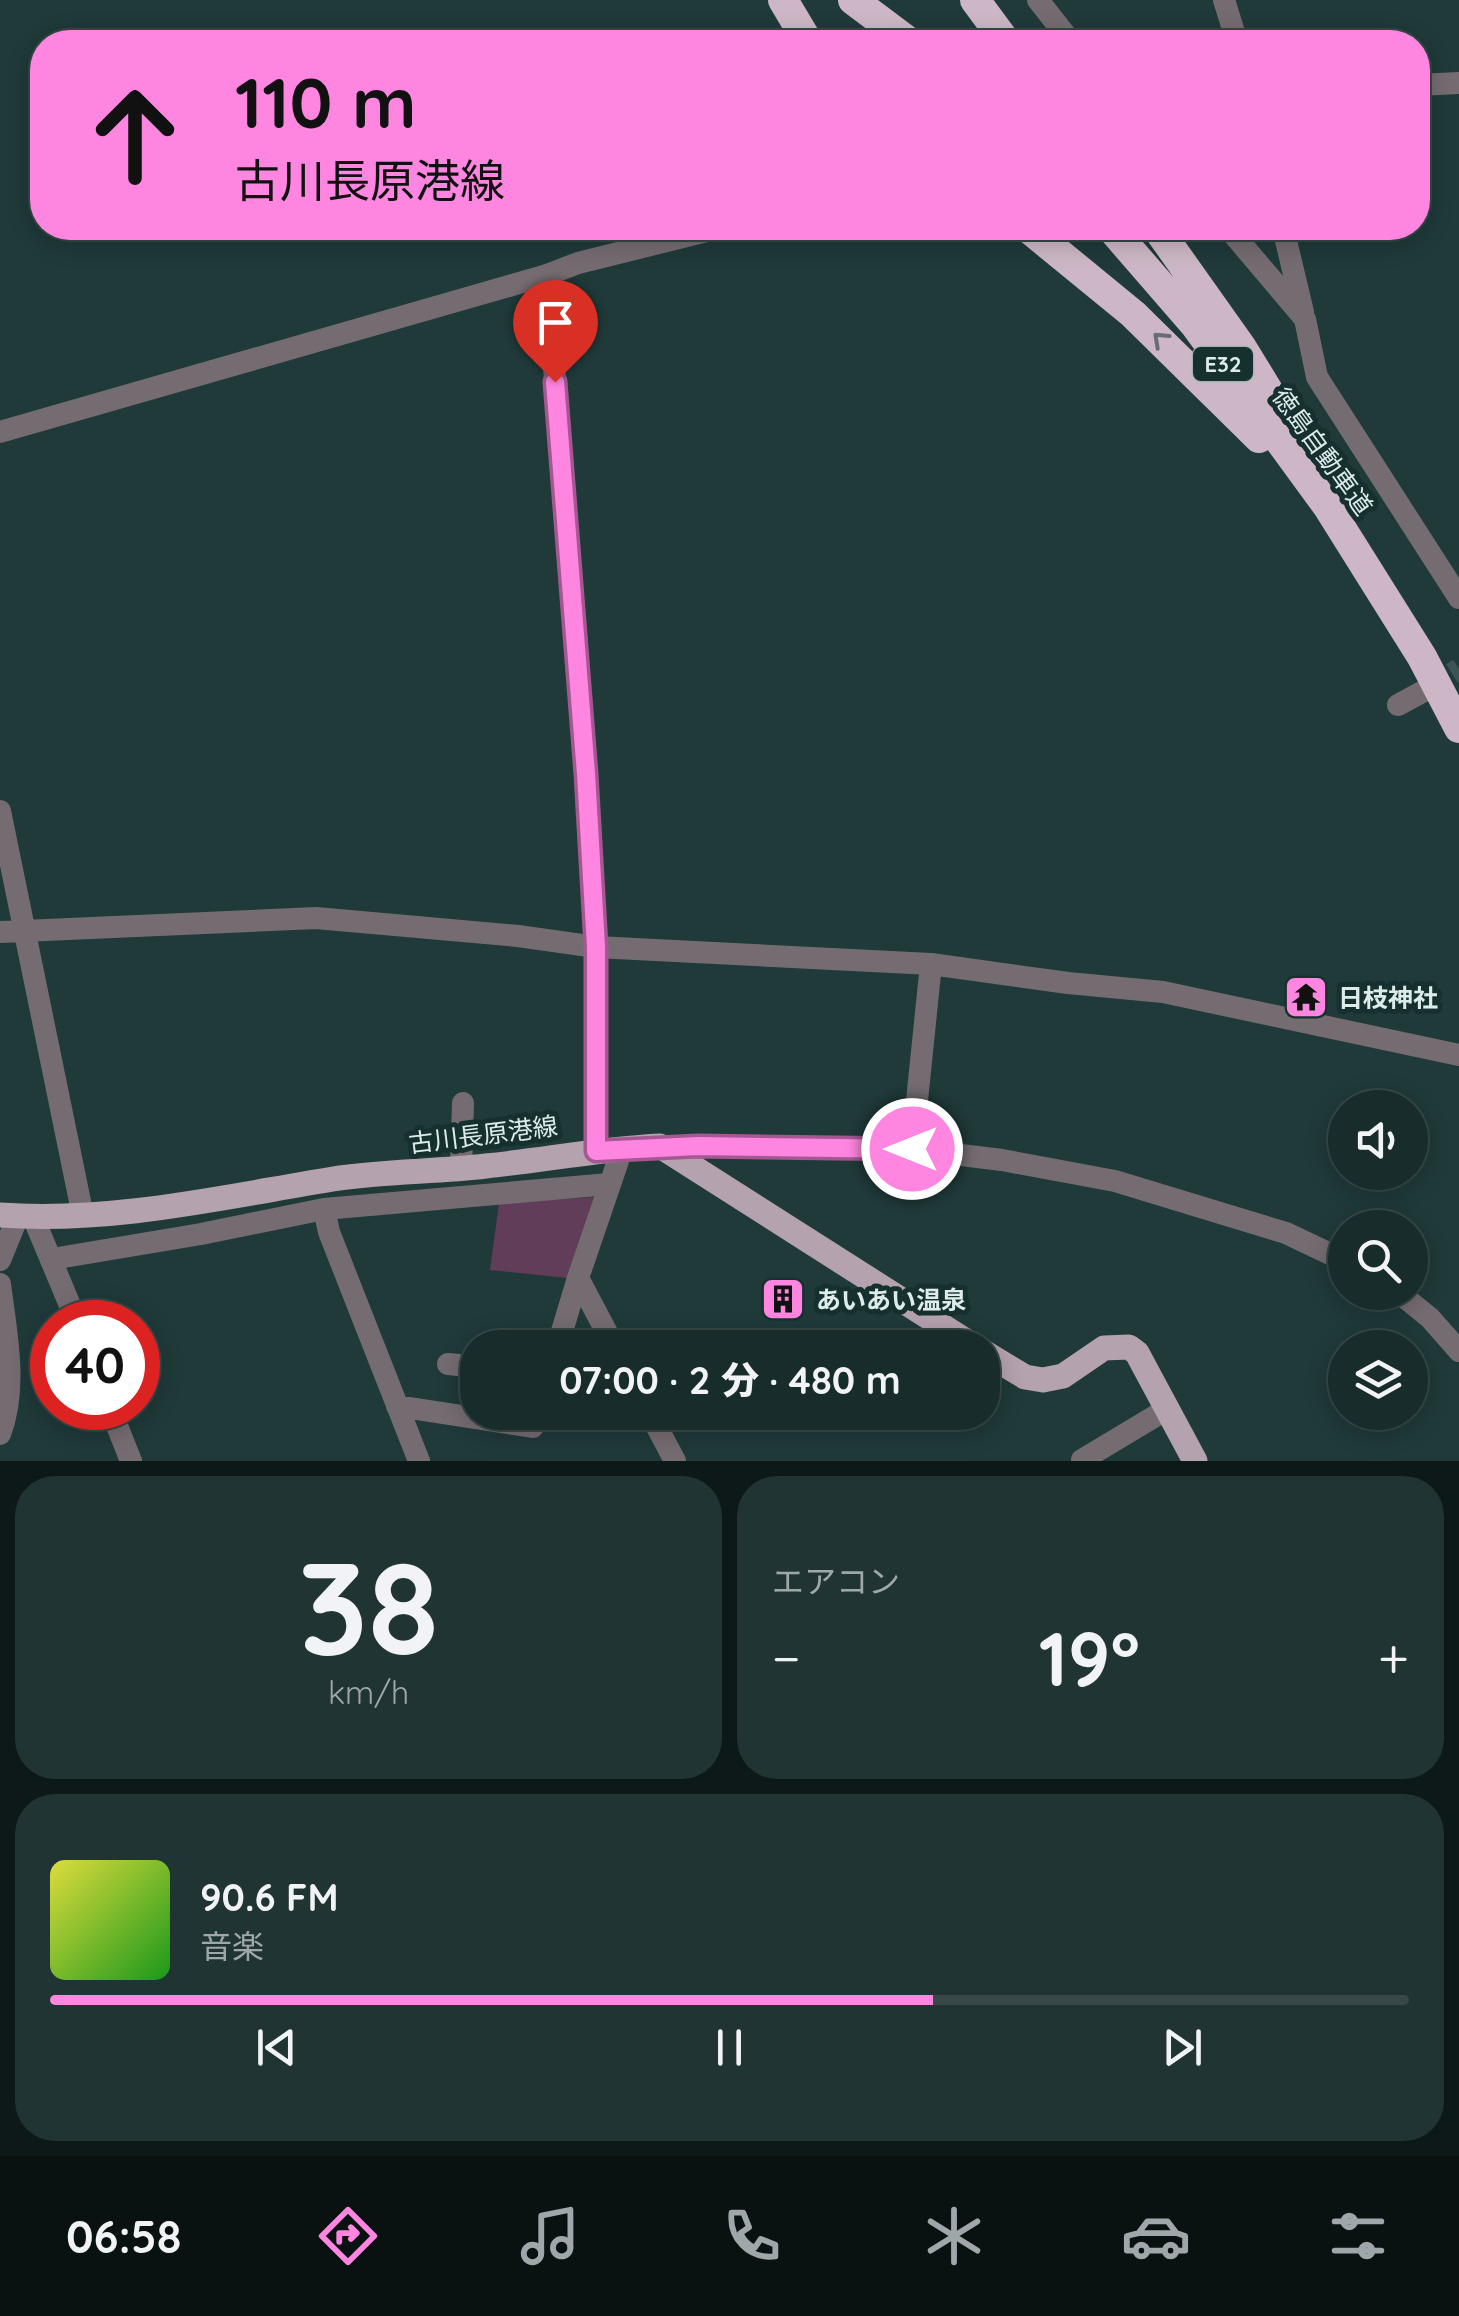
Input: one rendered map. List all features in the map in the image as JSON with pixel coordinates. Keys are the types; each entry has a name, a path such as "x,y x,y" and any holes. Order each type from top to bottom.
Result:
{"highway":[{"path":"783,0 801,30"},
{"path":"853,0 893,30"},
{"path":"877,0 912,30"},
{"path":"975,0 997,30"},
{"path":"1042,240 1146,326 1328,507"},
{"name":"徳島自動車道","path":"1121,240 1195,325 1328,507 1370,570 1459,728"},
{"path":"1166,240 1242,348 1370,570"}],"main road":[{"name":"古川長原港線","path":"17,1216 82,1216 208,1201 339,1178 461,1169 660,1146"},
{"path":"660,1146 950,1330"},
{"path":"1000,1361 1025,1377 1043,1380 1062,1376 1104,1348 1129,1347 1137,1353 1194,1461"}],"street":[{"path":"1038,0 1062,30"},
{"path":"1224,0 1233,30"},
{"path":"1430,84 1459,83"},
{"path":"0,432 547,276 578,263 671,240"},
{"path":"1238,240 1305,319"},
{"path":"1286,240 1317,377 1459,598"},
{"path":"547,276 586,774 607,1150 618,1161 562,1330"},
{"path":"1398,705 1422,692"},
{"path":"0,811 11,931 52,1060 82,1216"},
{"path":"11,931 316,918 596,947 932,964 1163,992 1459,1055"},
{"path":"912,1149 932,964"},
{"path":"461,1169 462,1103"},
{"path":"660,1146 912,1149 1002,1160 1115,1181 1286,1234 1328,1253"},
{"path":"52,1259 324,1209 609,1184"},
{"path":"324,1209 329,1232 418,1461"},
{"path":"0,1260 17,1216 52,1259 68,1300"},
{"path":"578,1278 605,1330"},
{"path":"0,1284 8,1405 0,1434"},
{"path":"1420,1310 1459,1351"},
{"path":"448,1364 460,1365"},
{"path":"398,1406 460,1416"},
{"path":"1082,1460 1167,1410"},
{"path":"119,1430 131,1461"},
{"path":"659,1430 675,1461"}],"shaded area":[{"path":"596,1197 567,1278 490,1270 499,1203"}],"tunnel":[{"path":"1424,691 1459,669"}],"place":[{"name":"日枝神社","path":"1306,997"},
{"name":"あいあい温泉","path":"783,1299"}],"route":[{"path":"555,382 596,947 596,1151 660,1146 912,1149"}]}
